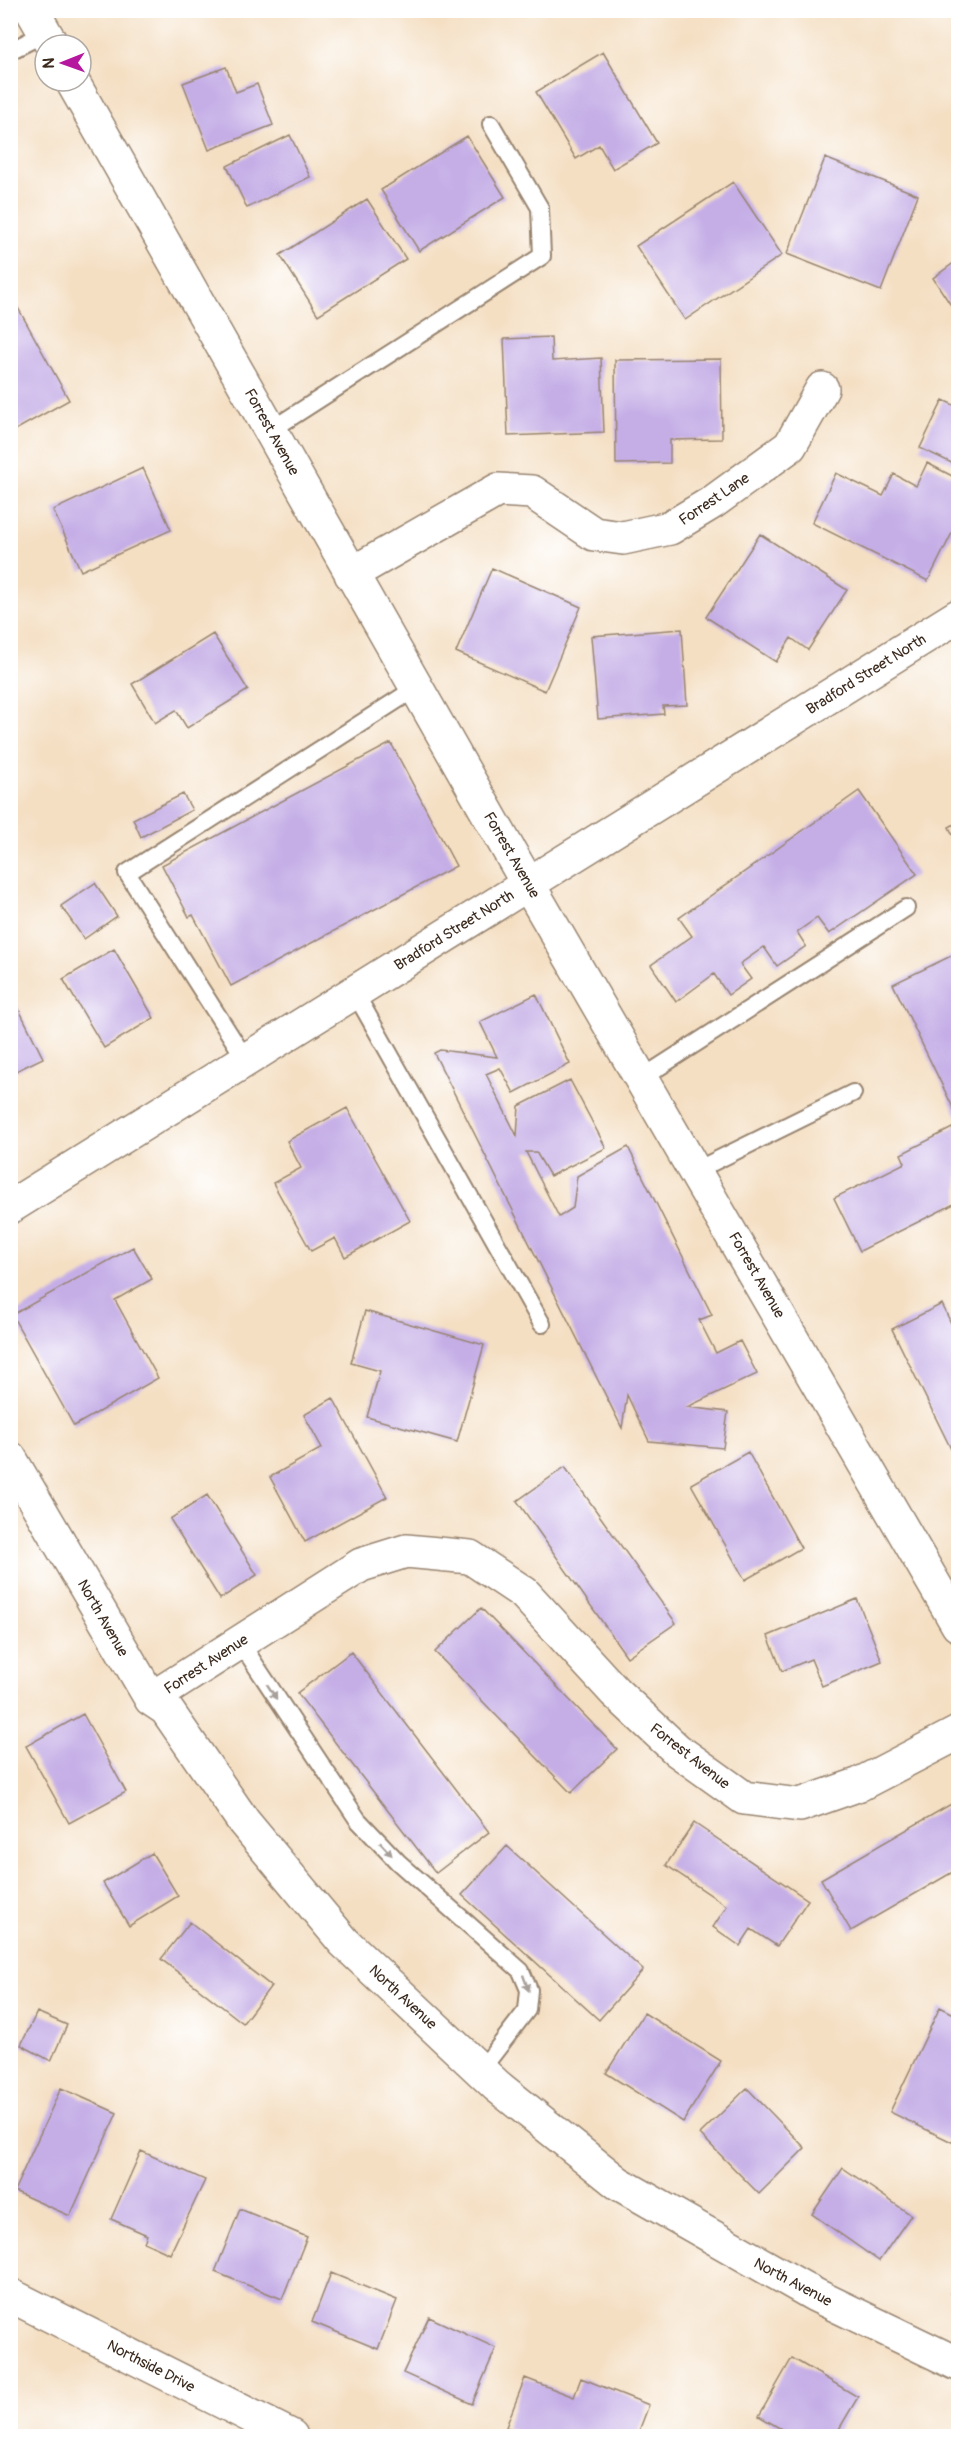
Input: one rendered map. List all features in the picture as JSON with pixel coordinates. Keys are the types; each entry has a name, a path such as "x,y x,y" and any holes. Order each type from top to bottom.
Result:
{"street":[{"name":"Forrest Avenue","path":"79,93 528,884 958,1625"},
{"name":"Forrest Lane","path":"351,574 498,490 532,492 594,534 622,538 670,528 713,502 790,446 822,390"},
{"name":"Bradford Street North","path":"10,1206 958,616"},
{"name":"North Avenue","path":"10,1458 151,1699 166,1709 244,1822 344,1942 481,2070 618,2183 815,2295 958,2364"},
{"name":"Forrest Avenue","path":"151,1699 361,1565 406,1551 470,1557 524,1593 615,1692 677,1750 744,1798 800,1804 860,1784 958,1733"},
{"name":"Northside Drive","path":"10,2295 291,2436"}],"lane":[{"path":"10,51 43,30"},
{"path":"271,430 542,256 540,208 491,124"},
{"path":"246,1060 127,873 416,688"},
{"path":"642,1078 906,908"},
{"path":"354,992 542,1324"},
{"path":"696,1170 853,1093"},
{"path":"240,1642 358,1820 398,1862 521,1971 529,1990 527,2010 481,2070"}],"building":[{"path":"603,52 657,143 613,169 599,145 576,159 536,92"},
{"path":"226,67 236,92 257,84 273,125 209,150 183,83"},
{"path":"290,135 310,177 247,208 227,166"},
{"path":"467,136 505,197 419,251 381,190"},
{"path":"825,158 918,195 881,291 787,254"},
{"path":"733,182 782,255 685,320 636,246"},
{"path":"367,199 406,259 318,315 280,255"},
{"path":"958,260 958,316 933,278"},
{"path":"17,306 69,400 10,433 10,309"},
{"path":"551,337 552,361 601,358 604,432 508,436 504,339"},
{"path":"721,359 722,439 670,440 670,463 616,464 615,360"},
{"path":"943,400 958,407 958,466 920,448"},
{"path":"927,463 958,479 958,521 928,581 812,523 836,473 883,496 894,474 916,486"},
{"path":"143,468 171,530 81,571 53,510"},
{"path":"760,534 847,590 808,650 791,638 776,662 706,617"},
{"path":"492,568 581,607 545,691 456,652"},
{"path":"682,629 687,705 663,706 664,714 598,719 591,636"},
{"path":"213,634 248,690 187,728 176,710 155,723 132,684"},
{"path":"391,743 456,866 231,986 193,915 189,917 162,865"},
{"path":"859,791 917,874 829,934 817,918 797,932 806,946 777,966 764,947 740,964 751,979 728,995 714,974 676,1002 651,965 692,936 679,918"},
{"path":"183,794 192,810 141,837 133,819"},
{"path":"958,822 958,846 949,827"},
{"path":"95,883 117,916 84,939 61,906"},
{"path":"114,949 154,1018 104,1048 63,979"},
{"path":"957,953 958,956 958,1118 893,984"},
{"path":"10,991 43,1058 16,1071 10,1060"},
{"path":"536,994 570,1064 514,1093 500,1068 486,1074 517,1136 519,1106 570,1080 606,1148 550,1176 536,1152 526,1152 559,1217 573,1208 577,1176 628,1147 712,1315 699,1320 716,1353 740,1341 757,1374 687,1407 728,1412 723,1448 649,1441 627,1395 622,1428 434,1053 440,1050 497,1057 480,1022"},
{"path":"347,1108 410,1221 345,1257 335,1238 311,1251 273,1183 301,1168 287,1141"},
{"path":"958,1125 958,1202 860,1251 834,1198 905,1163 901,1154"},
{"path":"133,1247 152,1279 115,1300 158,1378 74,1426 12,1315"},
{"path":"942,1304 958,1338 958,1450 953,1453 892,1329"},
{"path":"365,1311 484,1345 457,1442 367,1417 380,1371 351,1363"},
{"path":"333,1398 387,1497 305,1542 270,1477 322,1448 304,1415"},
{"path":"748,1452 801,1548 745,1580 691,1484"},
{"path":"565,1467 676,1623 627,1657 517,1501"},
{"path":"207,1495 257,1575 220,1599 170,1519"},
{"path":"857,1599 882,1661 822,1686 811,1659 782,1671 768,1636"},
{"path":"481,1608 617,1749 571,1793 435,1652"},
{"path":"351,1652 489,1832 436,1873 297,1693"},
{"path":"83,1714 126,1792 69,1823 26,1746"},
{"path":"958,1800 958,1869 851,1931 821,1879"},
{"path":"694,1823 808,1900 777,1946 751,1929 740,1946 713,1927 727,1906 666,1865"},
{"path":"507,1846 643,1970 599,2020 462,1895"},
{"path":"152,1853 178,1896 129,1926 103,1883"},
{"path":"190,1922 271,1986 243,2023 161,1959"},
{"path":"940,2007 958,2016 958,2145 890,2112"},
{"path":"37,2012 67,2025 51,2061 21,2045"},
{"path":"644,2013 721,2061 683,2122 606,2073"},
{"path":"61,2088 117,2113 70,2216 14,2191"},
{"path":"747,2088 805,2148 759,2194 700,2134"},
{"path":"141,2151 205,2180 170,2254 144,2242 147,2235 111,2219"},
{"path":"843,2168 911,2215 879,2261 812,2214"},
{"path":"240,2209 307,2237 282,2299 215,2272"},
{"path":"331,2273 397,2300 378,2349 312,2322"},
{"path":"958,2276 958,2297 950,2293"},
{"path":"429,2317 496,2348 472,2404 403,2373"},
{"path":"792,2358 858,2397 835,2436 793,2436 759,2416"},
{"path":"525,2378 574,2397 581,2378 649,2405 637,2436 530,2436 506,2427"}]}
